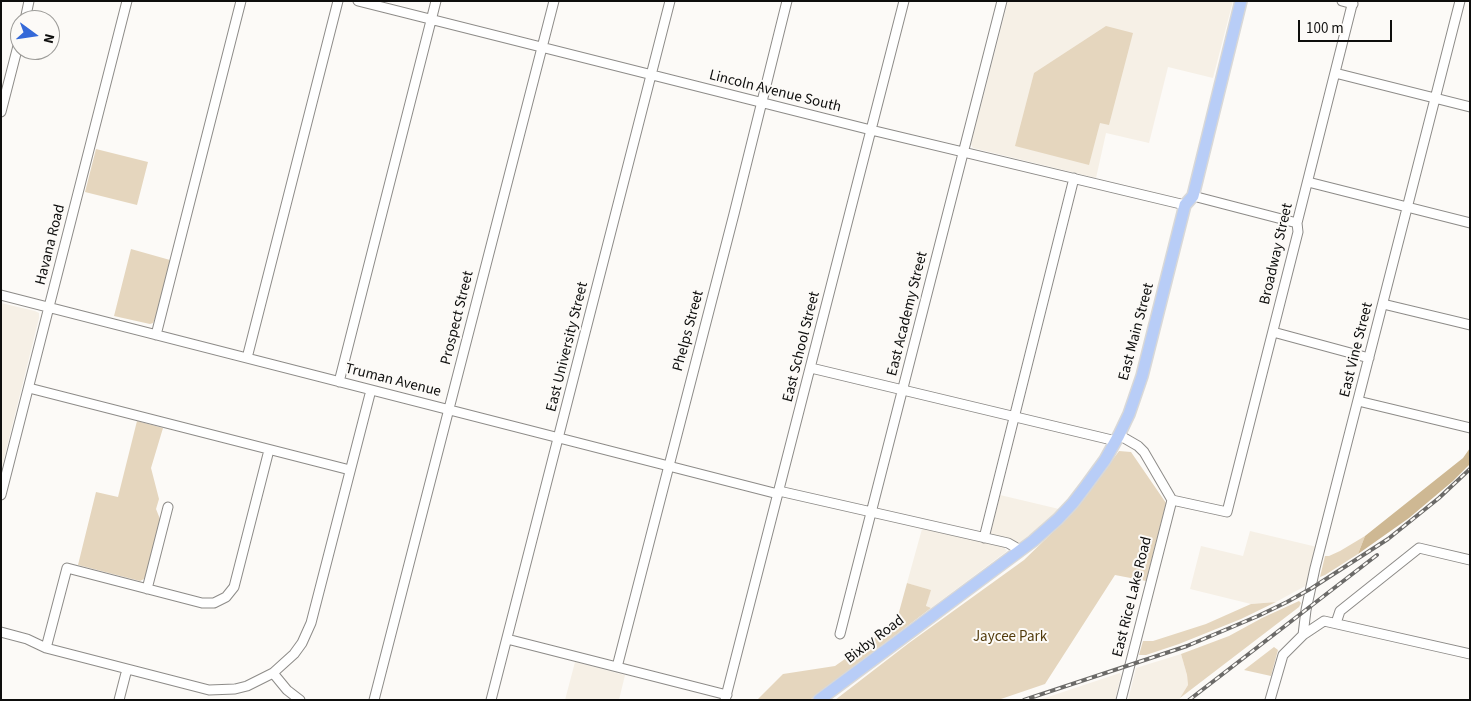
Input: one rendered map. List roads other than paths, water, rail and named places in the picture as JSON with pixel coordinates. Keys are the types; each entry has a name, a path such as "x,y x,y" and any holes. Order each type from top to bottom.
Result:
{"main road":[{"name":"East Main Street","path":"948,603 1019,551 1052,524 1072,503 1099,469 1117,438 1132,405 1142,376 1241,1"},
{"name":"Bixby Road","path":"819,700 948,603"}],"street":[{"name":"Havana Road","path":"1,495 127,1"},
{"path":"156,335 241,1"},
{"path":"247,358 338,1"},
{"name":"Lincoln Avenue South","path":"358,1 964,152 1074,178 1297,223"},
{"path":"339,382 436,1"},
{"name":"Prospect Street","path":"374,700 554,1"},
{"name":"East University Street","path":"491,700 670,1"},
{"name":"Phelps Street","path":"617,667 787,1"},
{"name":"East School Street","path":"726,698 904,1"},
{"name":"East Academy Street","path":"840,634 1002,1"},
{"path":"1342,1 1353,3"},
{"name":"East Vine Street","path":"1302,635 1315,568 1460,1"},
{"name":"Broadway Street","path":"1172,500 1227,512 1298,232 1297,223 1353,3"},
{"path":"1,112 14,60"},
{"path":"1335,73 1470,107"},
{"path":"984,538 1074,178"},
{"path":"1308,182 1470,223"},
{"name":"Truman Avenue","path":"1,295 668,466 1008,544 1015,546 1019,551"},
{"path":"1383,304 1470,324"},
{"path":"1273,332 1369,358"},
{"path":"810,368 1117,438 1138,446 1144,452 1172,500"},
{"path":"28,388 350,470"},
{"path":"1,632 27,638 46,648 196,687 222,690 247,686 273,674 294,654 307,632 370,390"},
{"path":"1358,401 1470,428"},
{"path":"46,648 67,568 208,604 220,601 230,593 234,587 269,450"},
{"name":"East Rice Lake Road","path":"1121,700 1172,500"},
{"path":"148,589 168,507"},
{"path":"1336,623 1340,611 1419,548 1470,560"},
{"path":"1270,700 1283,655 1302,635 1324,620 1470,654"},
{"path":"507,639 617,667 726,698"},
{"path":"119,700 127,670"},
{"path":"273,674 287,690 300,700"}],"railway":[{"path":"1024,700 1187,646 1287,602 1388,539 1439,498 1470,469"},
{"path":"1189,700 1377,555"}],"park label":[{"name":"Jaycee Park","path":"1010,638"}]}
